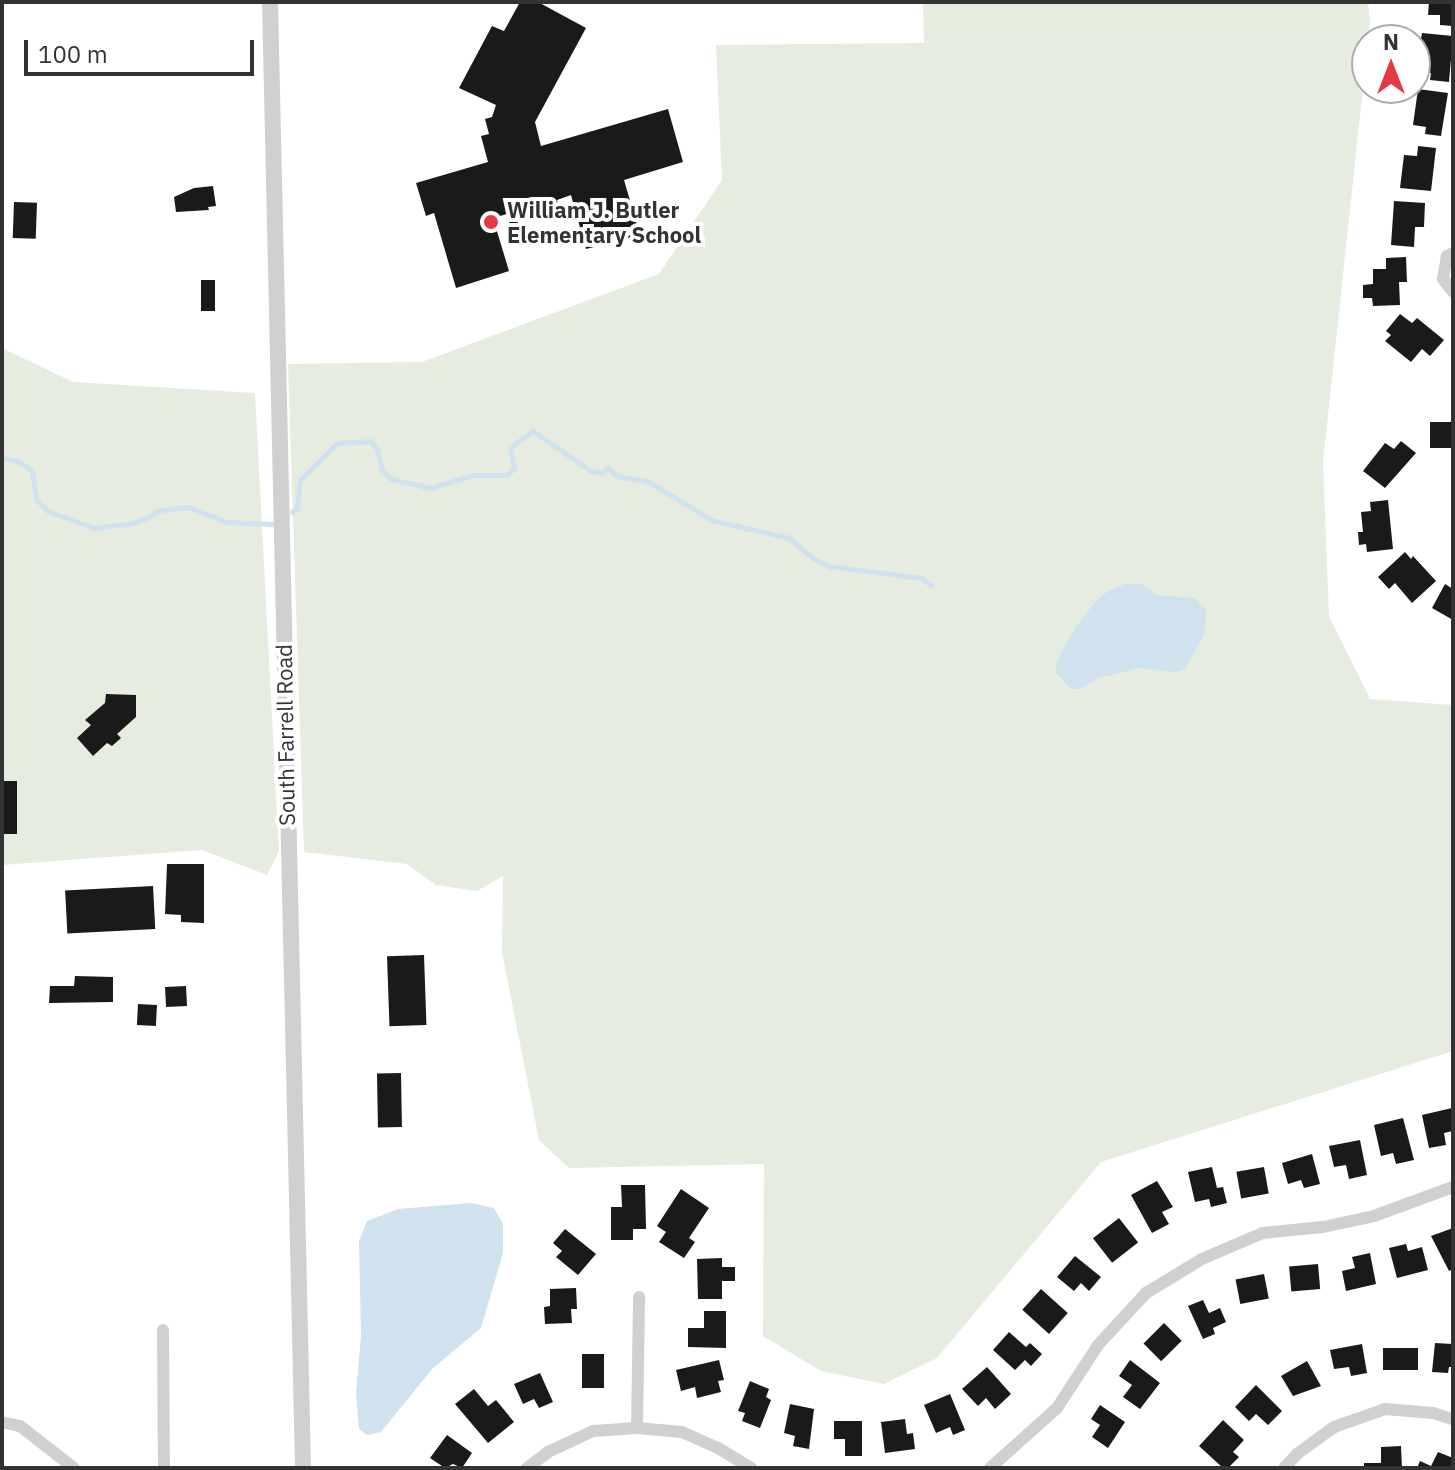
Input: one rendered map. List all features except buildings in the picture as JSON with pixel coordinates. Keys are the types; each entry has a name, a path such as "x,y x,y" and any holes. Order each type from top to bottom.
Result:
{"street":[{"name":"South Farrell Road","path":"270,2 303,1468"},
{"path":"1453,253 1447,256 1443,279 1453,292"},
{"path":"992,1468 1057,1408 1098,1345 1146,1293 1202,1259 1263,1233 1323,1227 1374,1216 1453,1187"},
{"path":"637,1428 639,1297"},
{"path":"163,1330 164,1468"},
{"path":"1284,1468 1334,1427 1385,1409 1433,1413 1453,1419"},
{"path":"2,1422 20,1426 74,1468"},
{"path":"527,1468 548,1452 593,1431 637,1428 682,1432 718,1448 750,1468"}],"shaded area":[{"path":"923,2 1368,2 1370,24 1351,24 1351,104 1361,104 1323,462 1329,616 1370,699 1453,705 1453,1051 1101,1162 937,1358 884,1384 821,1371 763,1336 764,1164 569,1168 539,1140 502,952 503,876 477,891 436,885 407,864 304,852 288,364 422,362 659,274 722,180 716,45 924,43"},
{"path":"2,348 73,382 255,393 279,851 267,875 202,850 2,865"}],"water":[{"path":"1125,584 1141,584 1158,595 1194,598 1206,609 1205,633 1185,669 1175,672 1140,668 1098,678 1081,689 1071,689 1055,672 1058,659 1075,628 1095,602 1108,591"},
{"path":"471,1203 494,1208 503,1224 503,1253 481,1328 432,1369 381,1432 367,1435 359,1429 356,1393 361,1336 359,1241 367,1221 398,1209"}],"waterway":[{"path":"292,512 297,508 300,480 337,443 370,441 377,448 382,471 391,479 431,488 473,475 507,475 514,468 510,447 533,431 591,471 601,473 608,468 617,476 647,481 712,520 789,538 814,559 829,566 921,578 931,585"},
{"path":"2,458 20,462 32,471 36,499 48,511 94,528 128,524 159,510 188,507 227,522 273,524"}],"place":[{"name":"William J. Butler Elementary School","path":"491,222"}]}
